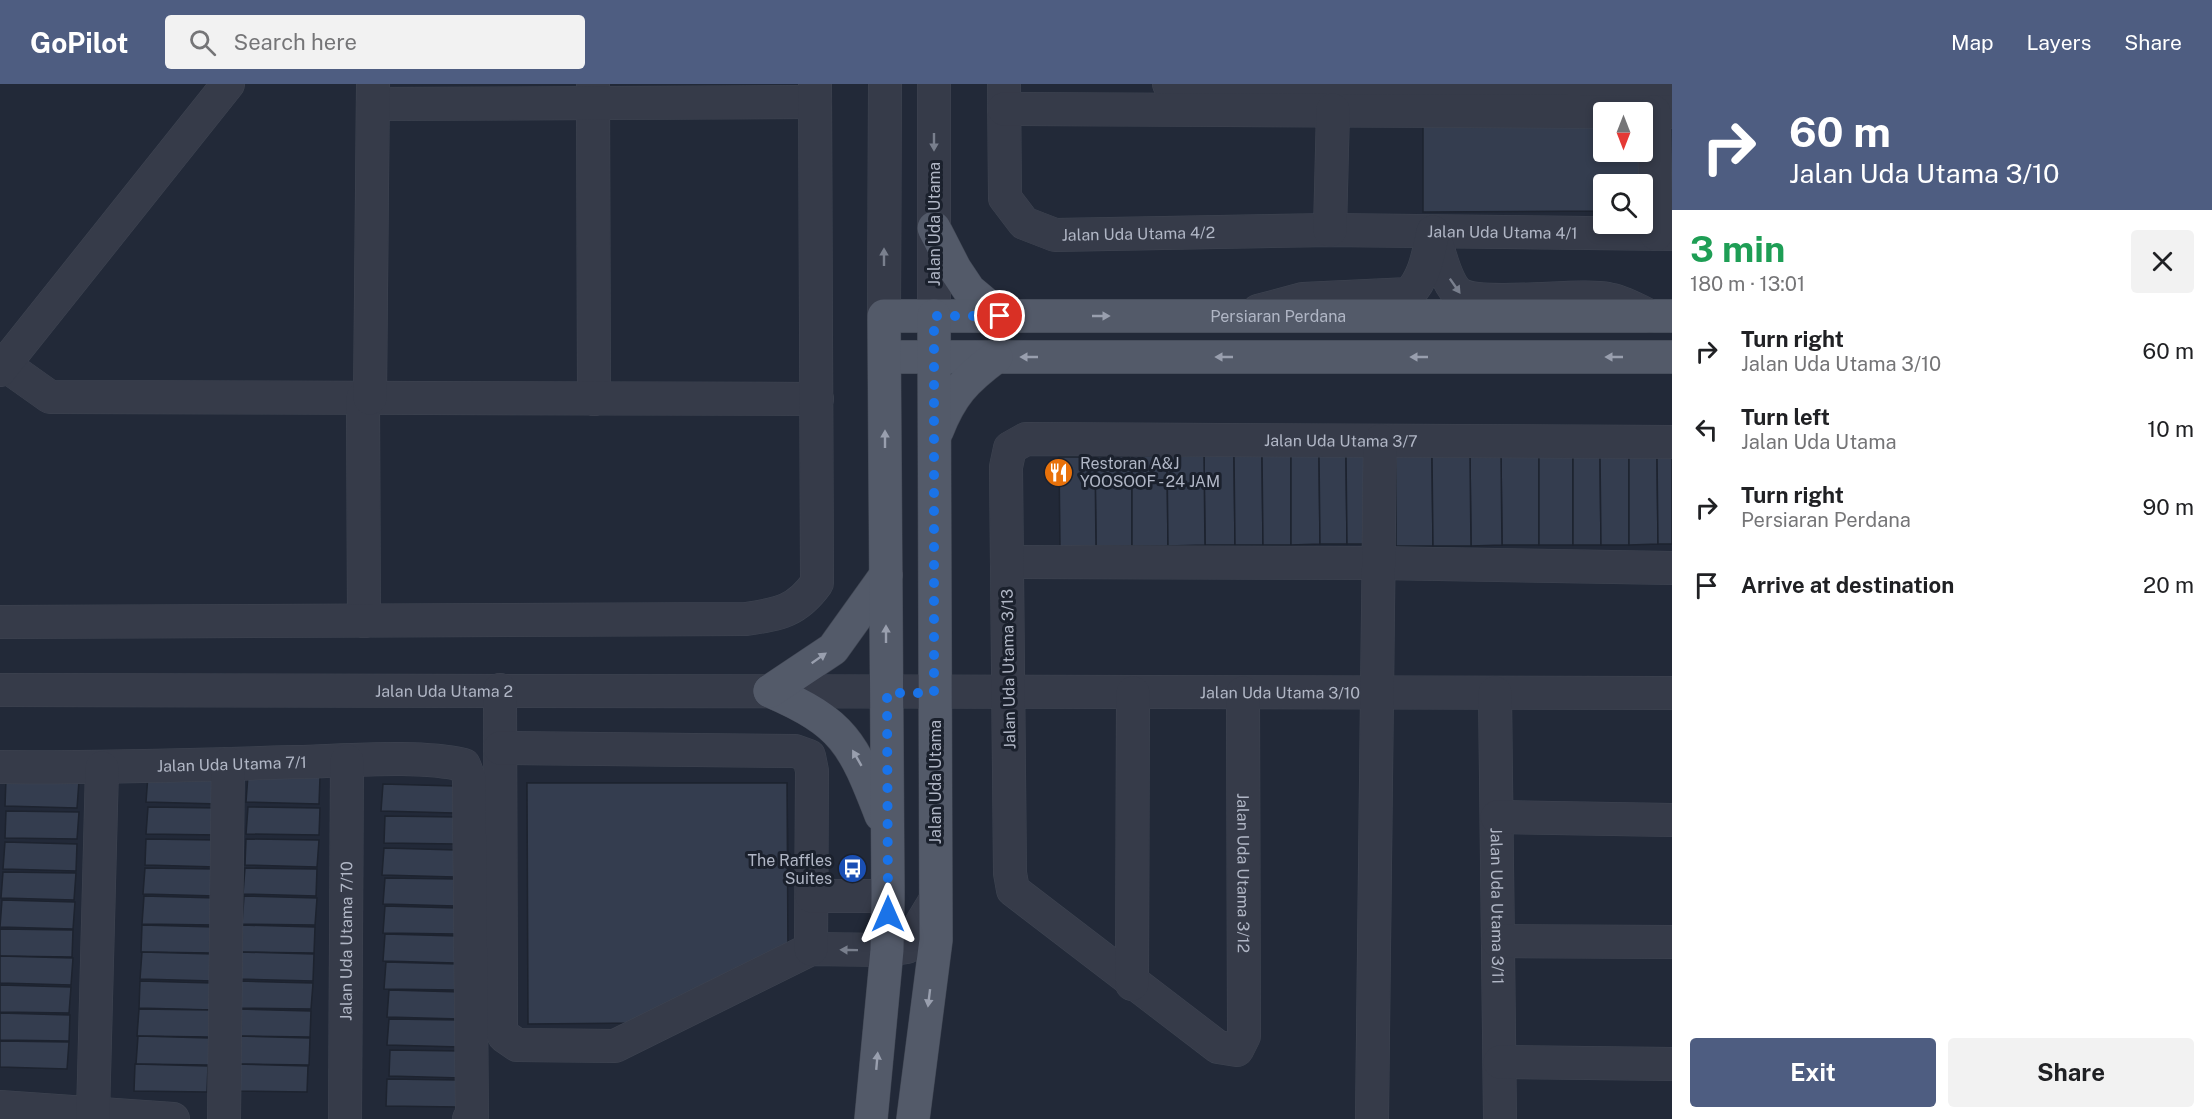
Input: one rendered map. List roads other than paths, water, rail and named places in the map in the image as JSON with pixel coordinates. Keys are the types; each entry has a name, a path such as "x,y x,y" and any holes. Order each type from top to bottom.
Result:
{"main road":[{"path":"934,228 955,269 969,290 1000,316"},
{"name":"Persiaran Perdana","path":"884,316 1661,316"},
{"path":"872,1119 887,950 888,896 884,316"},
{"name":"Jalan Uda Utama","path":"913,1119 936,940 934,316"},
{"path":"885,357 1672,357"},
{"path":"934,439 948,403 969,377 996,357"},
{"path":"886,575 833,649 770,691 818,715 845,738 861,764 888,831"}],"street":[{"path":"228,84 2,368 50,397 816,399"},
{"path":"884,316 885,84"},
{"name":"Jalan Uda Utama","path":"934,84 934,316"},
{"path":"1169,84 1172,87 1672,85"},
{"path":"0,622 364,621 746,619 777,615 804,601 817,583 815,93 373,94 366,398 364,621"},
{"path":"593,94 594,399"},
{"path":"1004,97 1131,97 1333,110 1663,112 1664,234"},
{"name":"Jalan Uda Utama 4/2","path":"1004,97 1005,198 1024,223 1054,235 1330,231"},
{"path":"1330,231 1333,110"},
{"name":"Jalan Uda Utama 4/1","path":"1330,231 1664,234"},
{"path":"1238,316 1303,299 1409,294 1419,284 1432,232"},
{"path":"1432,232 1457,291 1468,298 1496,300 1586,296 1611,299 1661,316"},
{"name":"Jalan Uda Utama 3/7","path":"1010,448 1026,439 1672,442"},
{"path":"1372,1119 1380,441"},
{"name":"Jalan Uda Utama 3/13","path":"1010,448 1006,466 1010,873 1013,890 1132,984"},
{"path":"1007,562 1378,563 1672,568"},
{"name":"Jalan Uda Utama 2","path":"0,690 887,693"},
{"path":"500,690 501,1028 509,1041 517,1045 615,1046 811,949 887,950 907,947 936,899"},
{"name":"Jalan Uda Utama 3/10","path":"887,693 1672,693"},
{"path":"1132,984 1133,693"},
{"name":"Jalan Uda Utama 3/12","path":"1132,984 1218,1047 1237,1050 1244,1036 1243,693"},
{"name":"Jalan Uda Utama 3/11","path":"1495,693 1500,1119"},
{"path":"500,748 795,751 809,756 813,771 811,949"},
{"name":"Jalan Uda Utama 7/1","path":"0,767 102,768 347,761 446,761 464,765 469,778 472,1116 469,1119"},
{"name":"Jalan Uda Utama 7/10","path":"345,1119 347,761"},
{"path":"224,1119 228,764"},
{"path":"93,1115 102,768"},
{"path":"1497,817 1672,820"},
{"path":"812,896 888,896"},
{"path":"1498,941 1672,942"},
{"path":"1500,1062 1672,1064"},
{"path":"0,1107 173,1119"}],"place":[{"name":"Restoran A&J YOOSOOF - 24 JAM","path":"1059,472"},
{"name":"The Raffles Suites","path":"853,869"}]}
